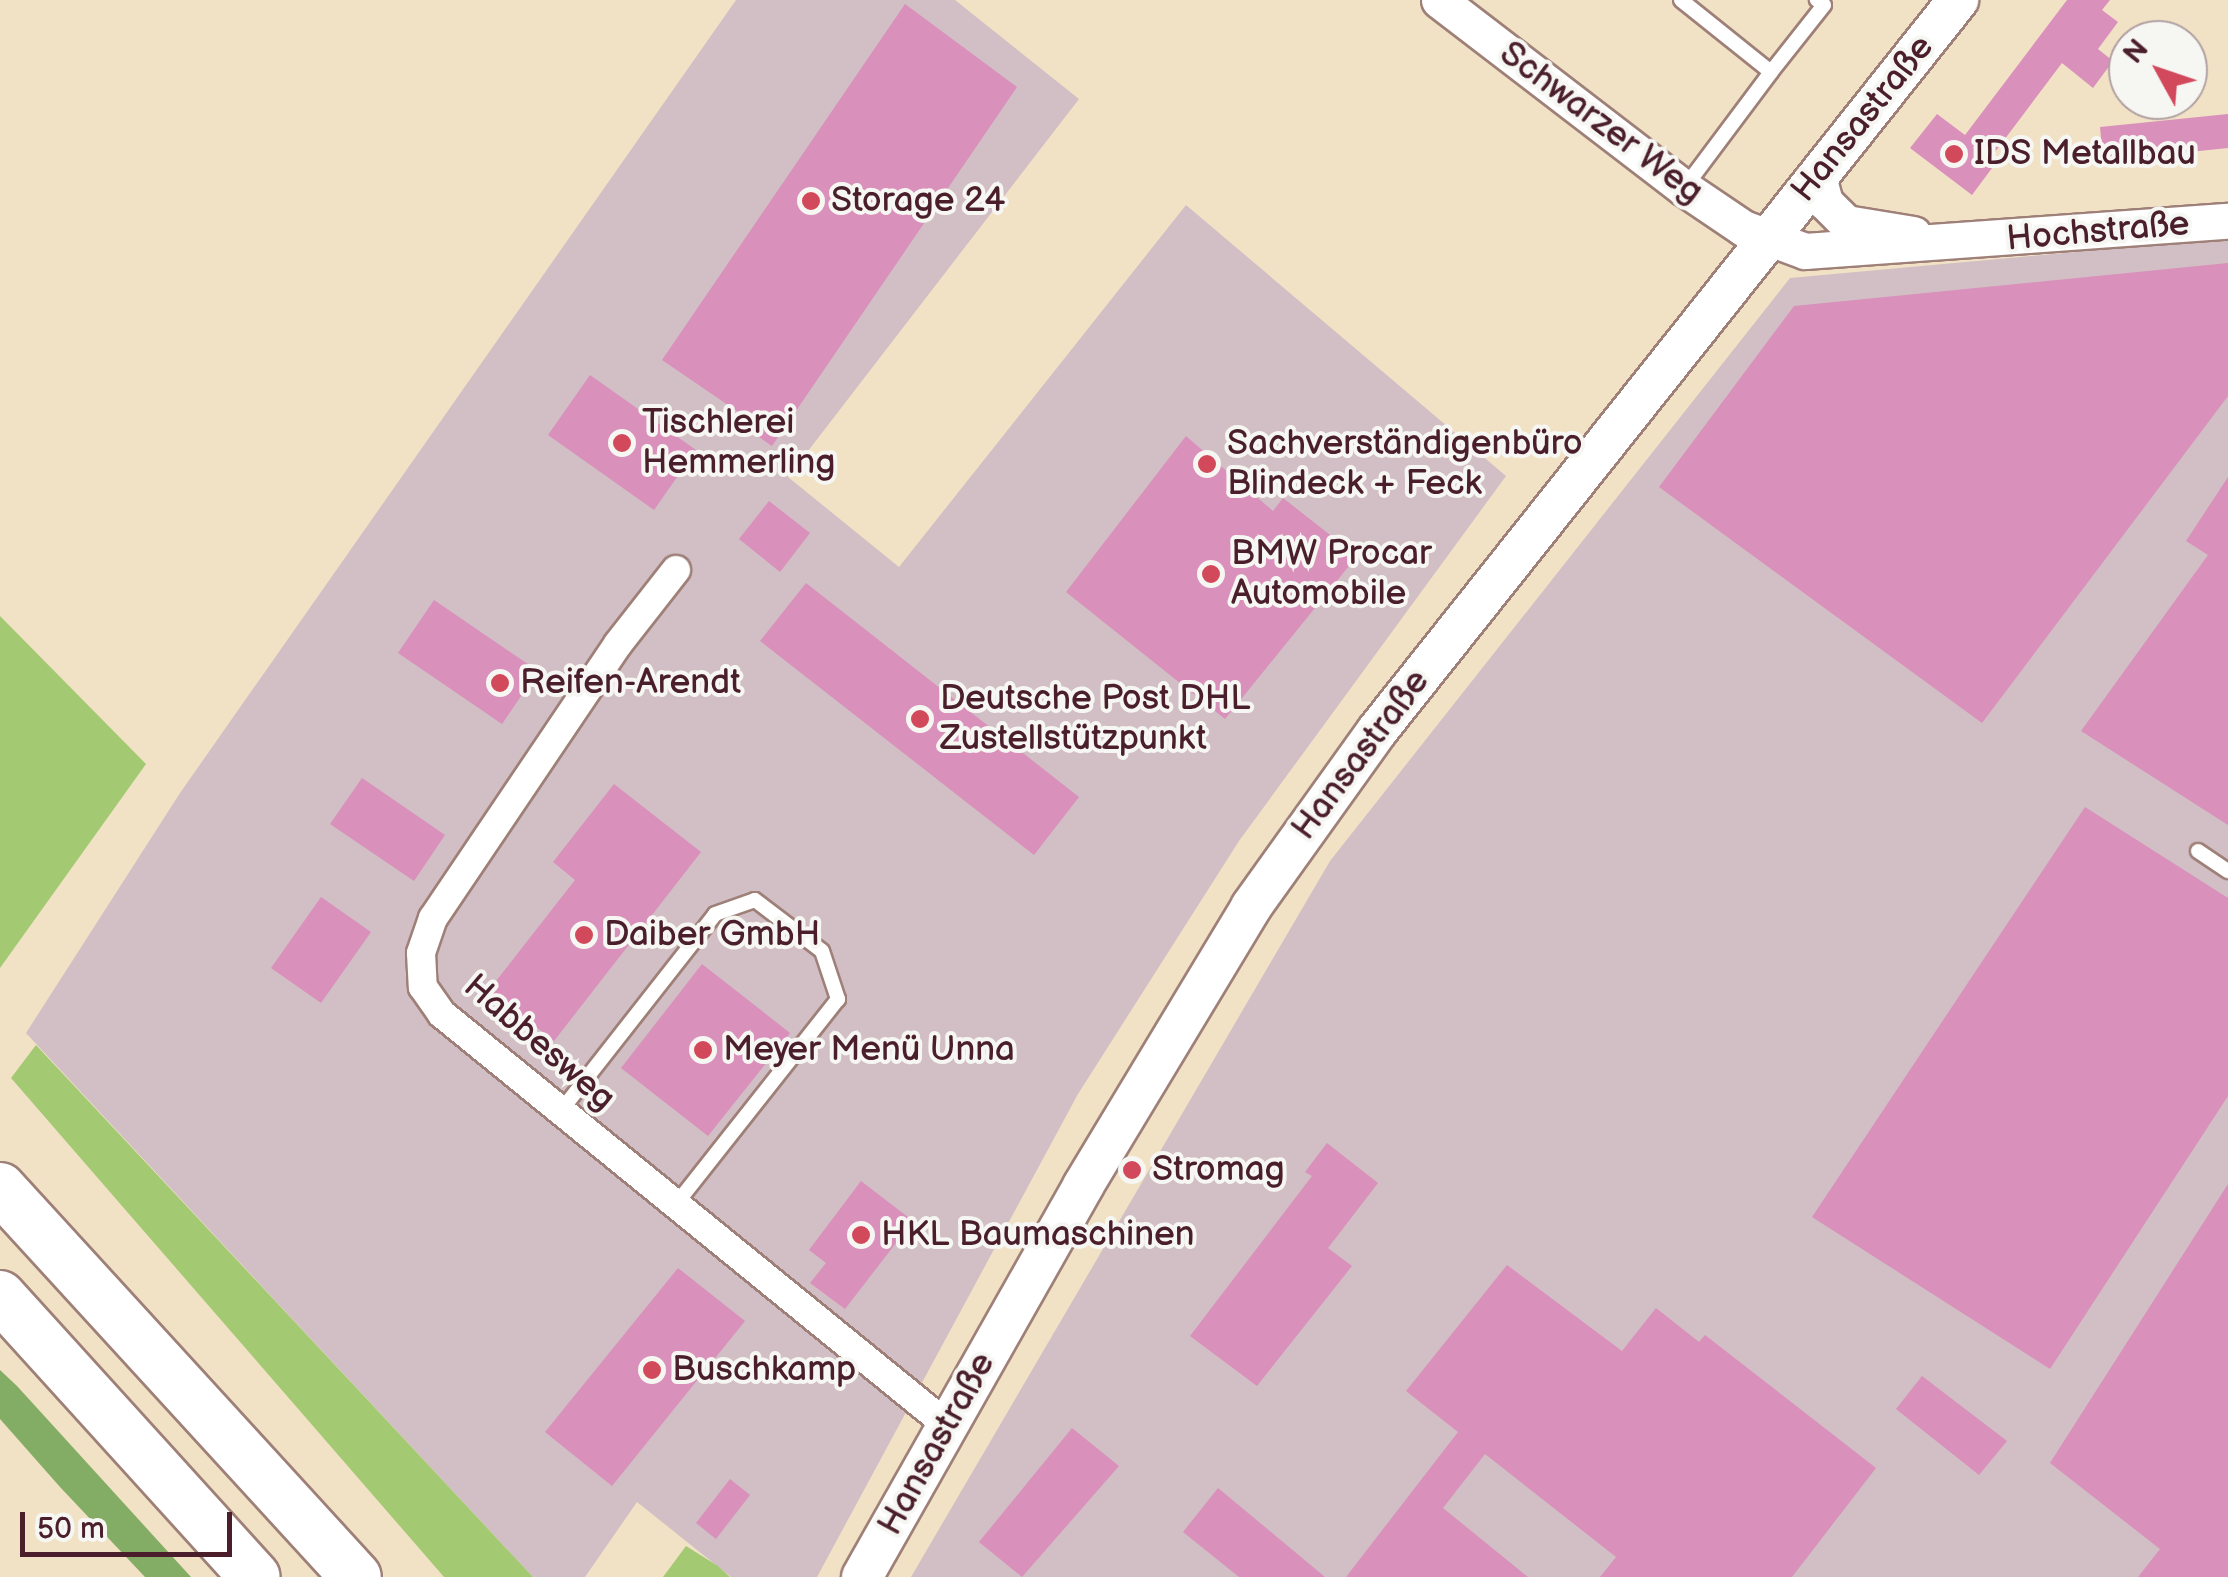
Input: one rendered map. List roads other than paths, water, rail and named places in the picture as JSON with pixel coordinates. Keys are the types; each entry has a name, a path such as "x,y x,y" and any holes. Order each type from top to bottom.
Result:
{"highway":[{"path":"0,1188 356,1577"},
{"path":"0,1296 255,1577"}],"main road":[{"name":"Hansastraße","path":"862,1577 1251,907 1376,731 1958,0"}],"street":[{"name":"Schwarzer Weg","path":"1439,0 1684,188 1767,239"},
{"name":"Hochstraße","path":"1818,176 1825,202 1846,223 1968,243"},
{"name":"Hochstraße","path":"1767,239 1831,254 2228,220"},
{"name":"Habbesweg","path":"676,570 618,644 433,918 420,953 424,987 442,1014 674,1207 947,1425"}],"lane":[{"path":"1680,0 1771,72"},
{"path":"1684,188 1824,5 1818,0"},
{"path":"2198,851 2228,871"},
{"path":"560,1112 715,914 755,900 822,951 838,998 674,1207"}],"place":[{"name":"IDS Metallbau","path":"1954,154"},
{"name":"Storage 24","path":"811,201"},
{"name":"Tischlerei Hemmerling","path":"622,443"},
{"name":"Sachverständigenbüro Blindeck + Feck","path":"1207,464"},
{"name":"BMW Procar Automobile","path":"1211,574"},
{"name":"Reifen-Arendt","path":"500,683"},
{"name":"Deutsche Post DHL Zustellstützpunkt","path":"920,719"},
{"name":"Daiber GmbH","path":"584,935"},
{"name":"Meyer Menü Unna","path":"703,1050"},
{"name":"Stromag","path":"1132,1170"},
{"name":"HKL Baumaschinen","path":"861,1235"},
{"name":"Buschkamp","path":"652,1370"}]}
